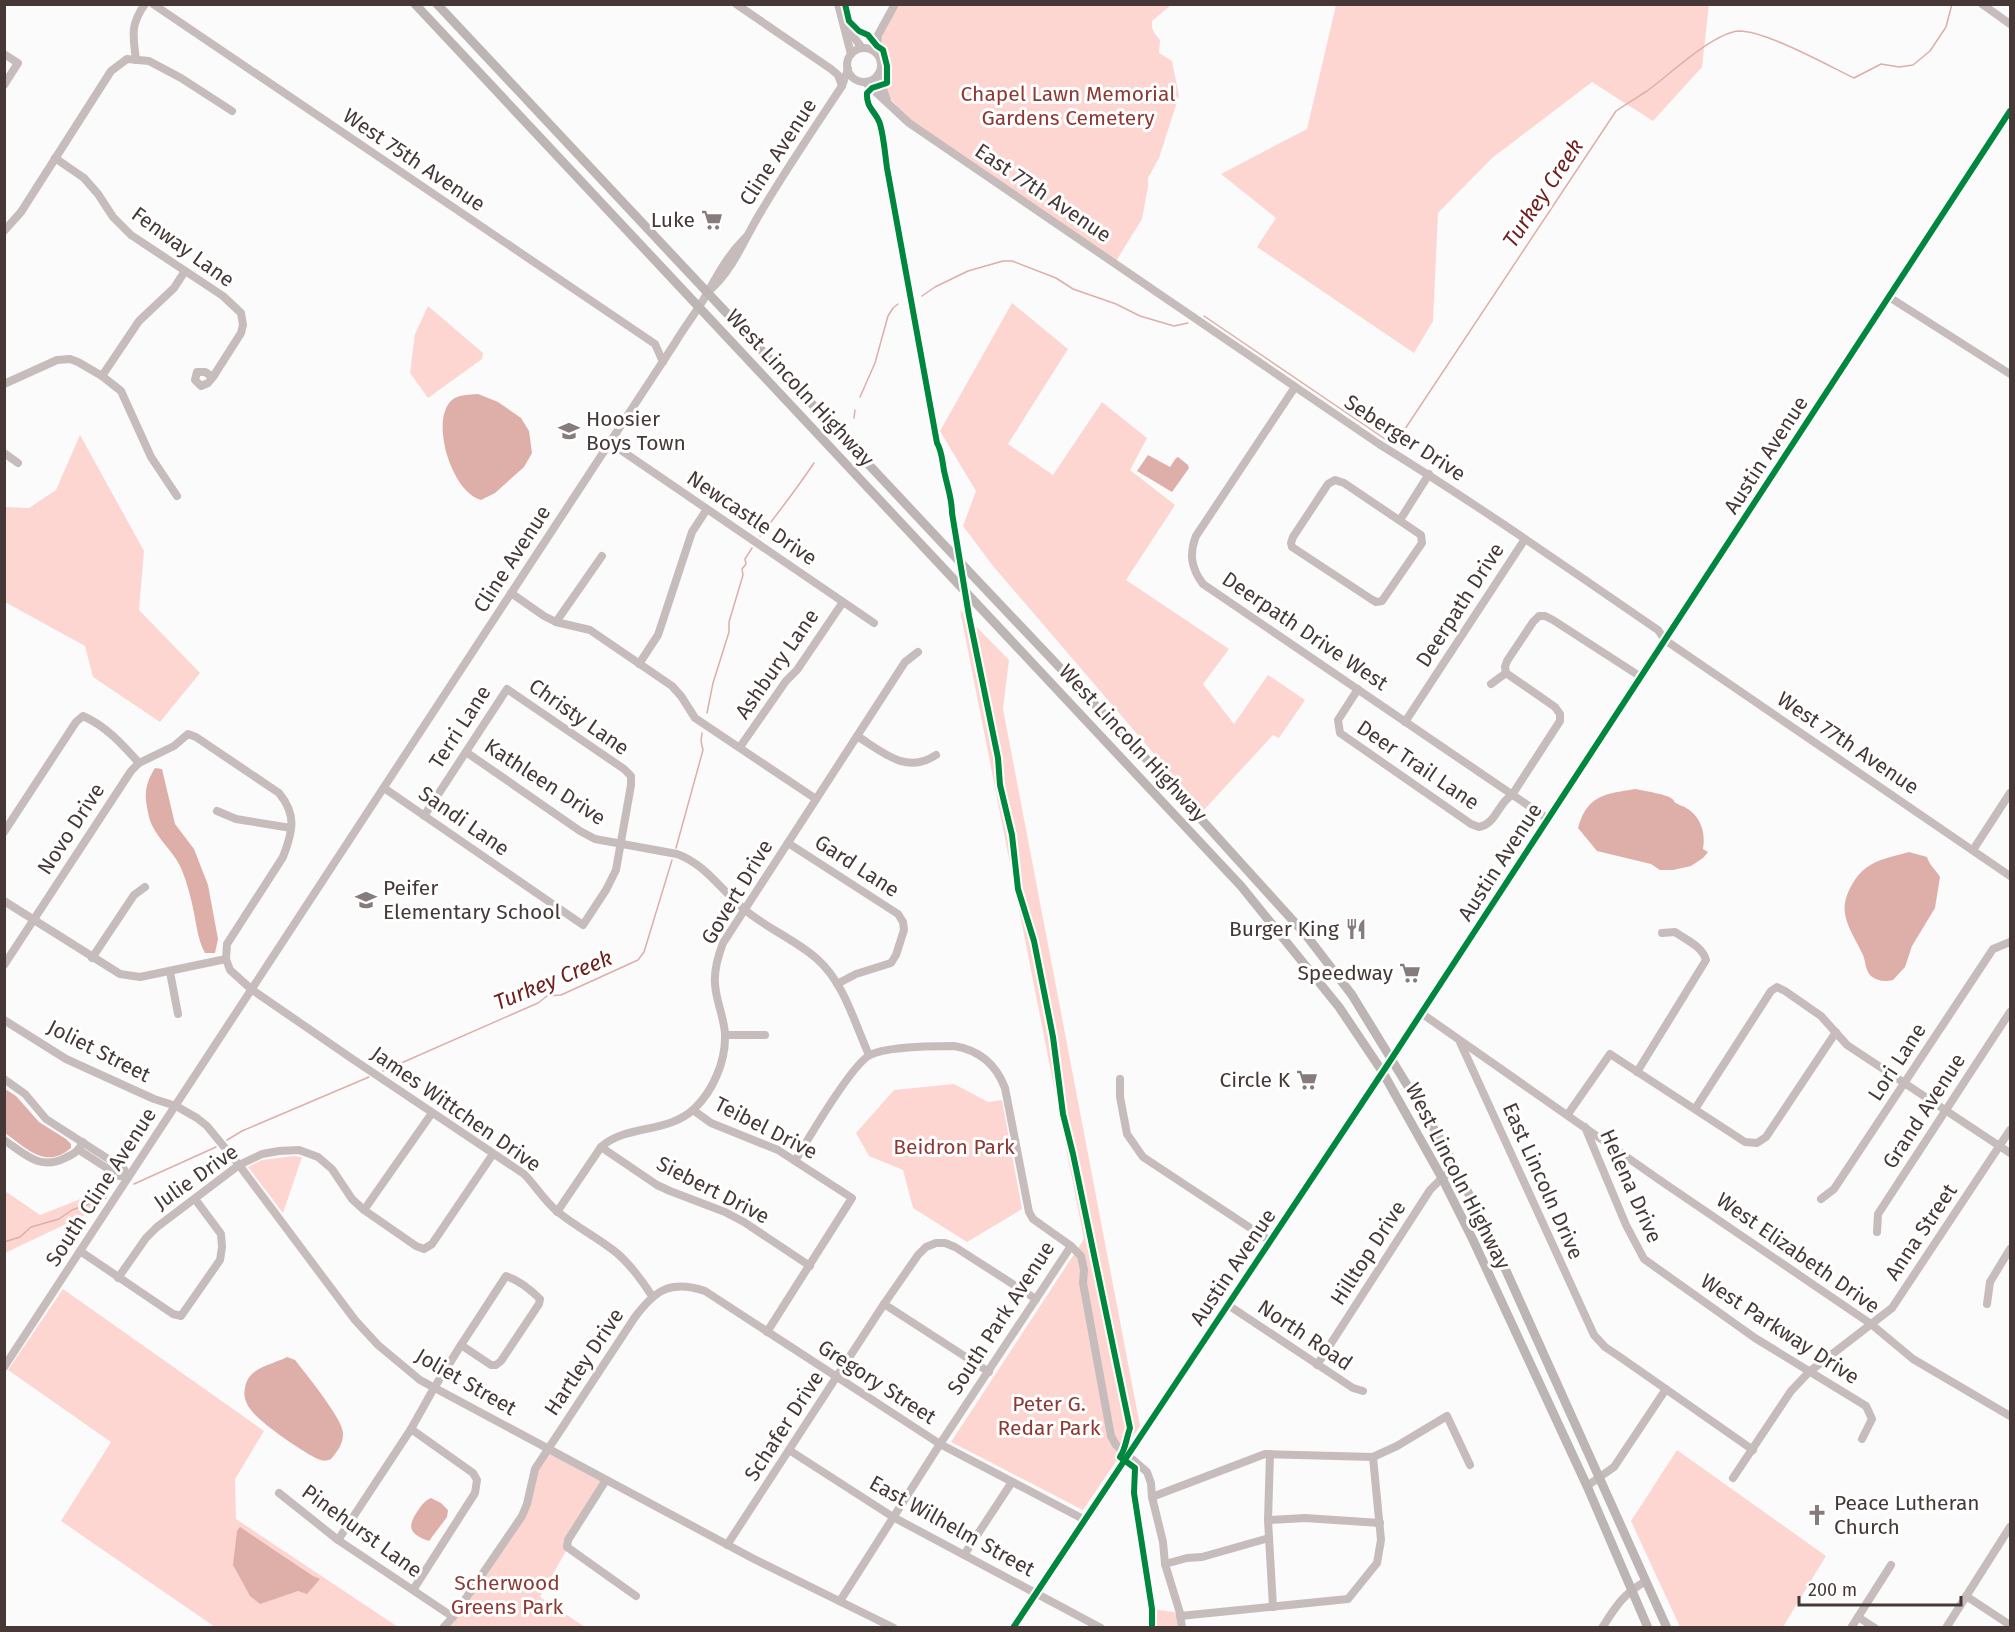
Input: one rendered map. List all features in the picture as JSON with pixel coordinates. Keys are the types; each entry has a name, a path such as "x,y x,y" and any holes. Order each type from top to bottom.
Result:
{"main road":[{"name":"West Lincoln Highway","path":"415,4 1241,886 1339,1007 1382,1071 1442,1178 1473,1240 1587,1486 1648,1628"},
{"name":"West Lincoln Highway","path":"437,4 1246,867 1306,935 1352,995 1392,1058 1456,1168 1490,1235 1667,1628"}],"street":[{"path":"136,60 133,38 135,18 145,4"},
{"name":"West 75th Avenue","path":"153,4 655,344"},
{"path":"736,4 831,69 838,75 842,86"},
{"path":"838,4 850,44 851,54 848,68 854,78 863,82 873,80 878,75 881,64 877,53 878,35"},
{"path":"851,54 878,35 895,4"},
{"path":"1982,4 2010,24"},
{"path":"842,22 862,48 877,53"},
{"path":"4,54 18,63 4,85"},
{"path":"4,231 21,212 111,71 127,59 149,61 181,78 232,111"},
{"path":"831,69 848,68"},
{"name":"Cline Avenue","path":"346,846 708,292 718,283 737,255 770,196 842,86 848,68"},
{"name":"East 77th Avenue","path":"878,75 888,102"},
{"name":"Cline Avenue","path":"842,86 863,82"},
{"name":"East 77th Avenue","path":"863,82 909,123 1123,269"},
{"name":"Austin Avenue","path":"1013,1628 1392,1058 2010,111"},
{"name":"Fenway Lane","path":"55,158 84,178 121,227 223,296 240,313 243,325 241,333 213,377"},
{"name":"Seberger Drive","path":"1123,269 1379,444 1429,474 1658,630 1665,640"},
{"path":"102,376 139,321 174,288 185,271"},
{"path":"1889,297 2010,374"},
{"path":"663,362 655,344 675,344"},
{"path":"4,384 57,360 78,362 102,376 121,390 151,457 177,496"},
{"name":"Deerpath Drive West","path":"1295,387 1196,536 1192,546 1196,574 1203,584 1548,819"},
{"name":"Newcastle Drive","path":"609,442 874,623"},
{"path":"4,453 18,464"},
{"path":"1400,520 1429,474"},
{"path":"1335,480 1344,483 1400,520 1421,535 1422,543 1382,601 1377,602 1296,550 1291,543 1328,484 1335,480"},
{"path":"639,664 658,635 692,532 707,509"},
{"name":"Deerpath Drive","path":"1405,722 1525,539"},
{"path":"556,622 602,556"},
{"path":"512,593 556,622 590,630 672,686 695,718 816,799"},
{"name":"Ashbury Lane","path":"740,747 786,681 797,670 843,602"},
{"path":"1512,795 1560,721 1560,714 1555,707 1506,673 1505,667 1508,661 1539,616 1545,616 1641,677"},
{"name":"West 77th Avenue","path":"1665,640 2010,876"},
{"name":"Govert Drive","path":"557,1212 601,1146 610,1138 625,1133 648,1130 680,1119 693,1110 706,1095 718,1074 725,1035 715,983 717,960 723,944 905,662 918,652"},
{"path":"1491,684 1506,673"},
{"name":"Terri Lane","path":"424,816 507,689"},
{"name":"Christy Lane","path":"507,689 631,776 621,845"},
{"name":"Deer Trail Lane","path":"1358,689 1338,720 1340,733 1395,772 1471,824 1479,827 1489,823 1507,798 1512,795"},
{"path":"4,832 76,722 83,716 103,727 139,763"},
{"name":"Novo Drive","path":"4,964 123,783 139,763 174,746 188,735 196,737 279,793 292,814 291,828"},
{"path":"857,736 896,760 913,764 925,762 936,755"},
{"name":"Kathleen Drive","path":"466,752 595,839 677,854 688,858 704,869 744,910 816,958 826,968 837,984 869,1055"},
{"name":"Sandi Lane","path":"384,788 583,925 616,870 621,845"},
{"path":"1973,850 2010,793"},
{"path":"4,901 120,974 140,977 226,959 227,944 283,857 289,843 291,828 236,819 217,811"},
{"name":"Gard Lane","path":"788,843 898,914 903,922 902,936 891,963 856,974 837,984"},
{"name":"South Cline Avenue","path":"4,1367 346,846"},
{"path":"92,958 134,895 145,887"},
{"path":"1637,1072 1706,960 1702,952 1675,932 1662,933"},
{"name":"Lori Lane","path":"1821,1199 1834,1189 1993,949 2006,943"},
{"name":"James Wittchen Drive","path":"226,959 230,970 251,989 524,1174 536,1186 544,1200 557,1212 613,1250 629,1265 652,1296"},
{"path":"170,972 178,1014"},
{"path":"1695,1109 1771,991 1777,987 1785,990 1821,1016 1847,1045 2010,1152"},
{"name":"Grand Avenue","path":"1877,1232 1878,1214 2010,1012"},
{"name":"West Elizabeth Drive","path":"1421,1013 1871,1324 1913,1359 2010,1416"},
{"name":"Joliet Street","path":"4,1020 66,1059 154,1099 176,1106 207,1126 355,1320 389,1355 420,1380 727,1545 894,1628"},
{"path":"1568,1114 1610,1054 1745,1142 1757,1143 1766,1137 1836,1032"},
{"path":"725,1035 765,1035"},
{"name":"East Lincoln Drive","path":"1459,1040 1594,1335 1605,1347 1666,1389"},
{"name":"South Park Avenue","path":"840,1601 940,1444 1071,1246 1033,1219 1029,1212 1005,1088 993,1065 974,1052 954,1046 881,1051 869,1055"},
{"path":"795,1161 850,1076 869,1055"},
{"path":"4,1079 25,1094 46,1119 118,1176 128,1177"},
{"path":"1120,1079 1120,1097 1127,1134 1143,1157 1270,1241"},
{"name":"Teibel Drive","path":"693,1110 711,1123 758,1141 795,1161 852,1198 810,1266"},
{"path":"364,1210 432,1113"},
{"name":"Helena Drive","path":"1585,1127 1626,1225 1644,1259"},
{"name":"Anna Street","path":"1733,1478 1791,1391 1809,1372 1892,1308 2010,1130"},
{"path":"4,1140 35,1161 42,1163 59,1161 81,1146"},
{"name":"Siebert Drive","path":"601,1146 657,1185 726,1212 810,1266"},
{"name":"Julie Drive","path":"118,1278 146,1238 157,1227 239,1165 261,1154 299,1150 318,1157 332,1169 352,1198 364,1210 416,1246 424,1249 432,1244 493,1154"},
{"name":"Hilltop Drive","path":"1317,1365 1427,1195 1442,1178 1456,1168"},
{"path":"80,1251 173,1314 181,1316 217,1266 222,1248 221,1234 195,1199"},
{"name":"Schafer Drive","path":"727,1545 884,1304 926,1247 936,1243 945,1243 956,1247 1036,1299"},
{"path":"1071,1246 1081,1256 1084,1263 1083,1283 1111,1436 1116,1445 1147,1472 1152,1482 1152,1497 1163,1542 1165,1564 1182,1628"},
{"path":"1987,1304 1989,1282 2010,1250"},
{"name":"West Parkway Drive","path":"1644,1259 1755,1338 1866,1406 1872,1419 1862,1439"},
{"path":"767,1332 810,1266"},
{"path":"338,1540 411,1429 434,1388 461,1345 506,1276 540,1299 539,1304 501,1361 496,1365 491,1365 461,1345"},
{"name":"Gregory Street","path":"652,1296 674,1286 689,1286 705,1292 940,1444 1085,1520"},
{"name":"Hartley Drive","path":"443,1628 453,1617 522,1516 535,1469 635,1317 652,1296"},
{"path":"884,1304 988,1372"},
{"name":"North Road","path":"1228,1305 1353,1388 1363,1391"},
{"path":"1587,1486 1614,1467 1666,1389 1753,1450"},
{"path":"1152,1497 1264,1454 1373,1457 1397,1446 1447,1416 1470,1465"},
{"path":"411,1429 473,1473 477,1480 475,1493 412,1590"},
{"name":"East Wilhelm Street","path":"789,1450 893,1517 1101,1628"},
{"path":"1269,1454 1268,1520 1273,1607"},
{"path":"1180,1616 1347,1599 1377,1563 1381,1540 1373,1457"},
{"path":"606,1480 568,1540 567,1547 636,1596"},
{"path":"964,1555 1012,1482"},
{"name":"Pinehurst Lane","path":"279,1493 338,1540 453,1617"},
{"path":"1268,1520 1305,1518 1380,1523"},
{"path":"1946,1628 2010,1530"},
{"path":"1165,1564 1187,1558 1202,1557 1269,1538"},
{"path":"1851,1628 1891,1565"},
{"path":"1602,1628 1619,1600 1646,1581"},
{"path":"1966,1596 2010,1625"},
{"path":"1858,1617 1875,1628"}],"green space":[{"path":"1709,4 1702,67 1653,121 1592,82 1492,158 1438,213 1433,321 1414,353 1257,247 1276,218 1221,174 1307,129 1336,5"},
{"name":"Chapel Lawn Memorial Gardens Cemetery","path":"898,5 1171,5 1152,21 1152,24 1160,40 1159,53 1172,61 1179,96 1159,158 1148,178 1142,219 1116,261 906,117 889,97 884,84 880,54 883,30"},
{"path":"1012,303 1068,349 1008,444 1053,475 1102,402 1147,438 1130,470 1175,505 1126,580 1229,649 1203,684 1234,724 1268,675 1305,700 1279,738 1273,735 1203,811 993,566 963,526 976,491 940,431"},
{"path":"428,306 483,353 482,359 428,398 410,373 415,334"},
{"path":"80,435 144,551 139,610 200,673 160,722 93,677 85,646 5,602 5,507 29,508 56,490"},
{"name":"Peter G. Redar Park","path":"960,610 1009,660 1003,709 1140,1426 1083,1510 951,1442 1084,1239"},
{"name":"Beidron Park","path":"954,1084 988,1102 1002,1100 1022,1209 967,1242 913,1208 903,1170 869,1156 856,1133 894,1090"},
{"path":"302,1157 283,1213 248,1167 262,1160"},
{"path":"106,1189 89,1213 5,1253 5,1191 40,1215"},
{"path":"63,1289 264,1431 235,1479 236,1519 398,1627 215,1627 61,1521 111,1442 8,1370"},
{"name":"Scherwood Greens Park","path":"548,1449 606,1480 540,1597 585,1627 437,1628 453,1617 522,1516 530,1487"},
{"path":"1677,1450 1826,1556 1783,1627 1680,1627 1631,1521"},
{"path":"1152,1609 1180,1613 1183,1627 1155,1627"}],"shaded area":[{"path":"478,394 498,402 521,418 529,431 532,453 524,467 495,493 481,500 470,495 461,484 453,471 443,439 445,410 452,400 461,396"},
{"path":"1148,455 1170,467 1178,457 1188,465 1189,468 1172,492 1137,471"},
{"path":"155,768 162,769 175,824 194,849 208,885 218,939 215,953 205,953 199,939 190,896 181,868 153,828 150,820 146,789"},
{"path":"1635,789 1669,797 1691,811 1699,821 1703,832 1703,849 1708,852 1703,858 1691,866 1660,870 1651,864 1597,851 1578,828 1586,809 1592,802 1606,795"},
{"path":"1909,852 1927,857 1940,877 1935,908 1912,946 1905,967 1893,980 1881,981 1873,978 1868,971 1848,923 1845,903 1852,884 1866,868 1881,860"},
{"path":"5,1089 16,1096 39,1122 66,1139 71,1144 71,1148 62,1154 45,1157 29,1150 5,1133"},
{"path":"287,1357 295,1360 307,1375 342,1427 342,1441 331,1459 318,1459 292,1444 255,1415 246,1403 244,1391 251,1375"},
{"path":"431,1498 448,1510 447,1517 429,1541 414,1533 411,1527 420,1508"},
{"path":"240,1527 320,1579 307,1594 298,1591 260,1604 250,1596 233,1565 237,1531"}],"waterway":[{"name":"Turkey Creek","path":"1204,316 1385,439 1394,441 1399,438 1616,111 1647,91 1704,46 1729,33 1739,31 1751,32 1780,42 1854,78 1881,64 1899,67 1913,65 1930,51 1946,27 1952,4"},
{"name":"Turkey Creek","path":"922,296 968,271 1003,261 1012,261 1140,316 1174,326 1188,323"},
{"name":"Turkey Creek","path":"860,397 875,363 888,316 898,304"},
{"name":"Turkey Creek","path":"854,418 855,410"},
{"name":"Turkey Creek","path":"760,536 814,463"},
{"name":"Turkey Creek","path":"707,713 743,575 742,569 752,548"},
{"name":"Turkey Creek","path":"676,848 703,750 702,733"},
{"name":"Turkey Creek","path":"383,1071 538,1003 547,996 561,995 638,960 644,952 672,860"},
{"name":"Turkey Creek","path":"227,1140 242,1131 369,1077"},
{"name":"Turkey Creek","path":"134,1184 216,1147"},
{"name":"Turkey Creek","path":"4,1242 20,1237 31,1227 59,1219 72,1210 106,1198"}],"cycle path":[{"path":"845,4 849,21 883,50 887,66 887,83 872,88 867,93 867,98 880,124 937,443 951,499 969,616 998,758 1000,785 1012,835 1018,889 1034,941 1053,1037 1063,1114 1130,1428 1120,1457 1135,1468 1134,1493 1152,1609 1152,1628"},
{"path":"1013,1628 1392,1058 2010,111"}],"place":[{"name":"Luke","path":"712,220"},
{"name":"Hoosier Boys Town","path":"569,431"},
{"name":"Peifer Elementary School","path":"366,900"},
{"name":"Burger King","path":"1356,929"},
{"name":"Speedway","path":"1410,973"},
{"name":"Circle K","path":"1307,1080"},
{"name":"Peace Lutheran Church","path":"1817,1515"}]}
